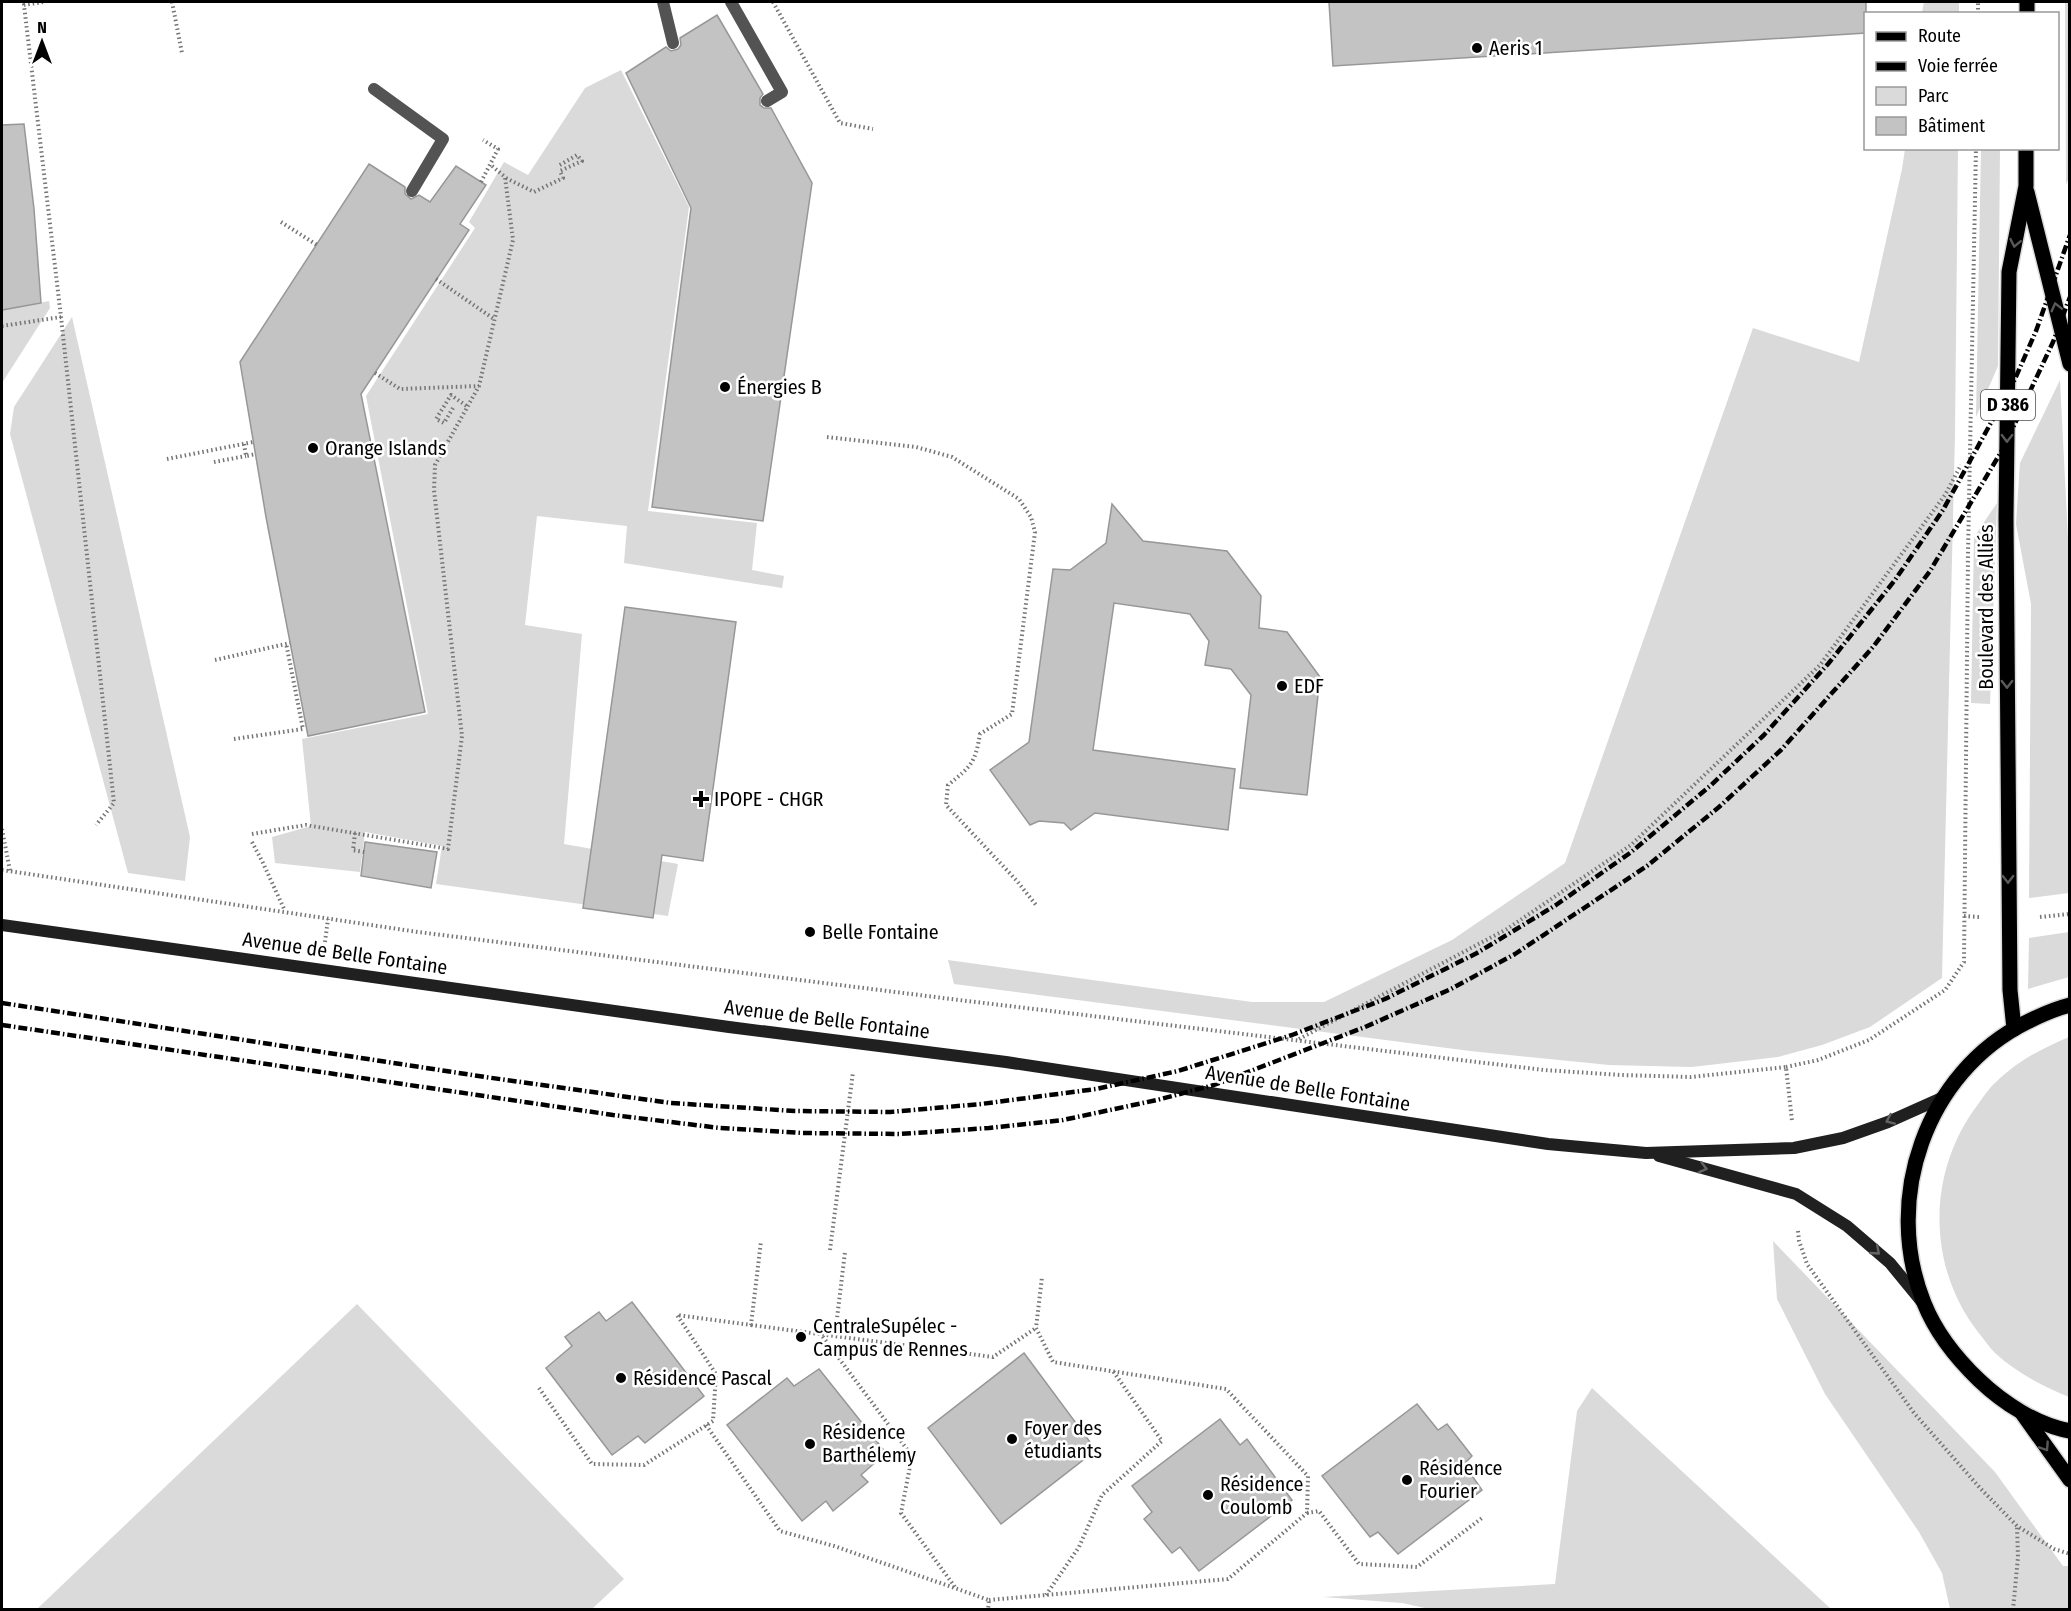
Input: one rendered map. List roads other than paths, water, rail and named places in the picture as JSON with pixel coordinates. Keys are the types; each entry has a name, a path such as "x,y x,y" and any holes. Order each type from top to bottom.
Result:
{"main road":[{"name":"Boulevard des Alliés","path":"2014,1029 2010,990 2006,506 2009,272 2026,186 2026,150"},
{"name":"Boulevard des Alliés","path":"2026,186 2070,364"},
{"name":"Avenue de Belle Fontaine","path":"2,925 1006,1062 1548,1144 1646,1153 1794,1148 1843,1138 1888,1122 1944,1097"},
{"path":"2070,1005 2055,1009 2014,1029 1987,1047 1963,1070 1926,1128 1914,1162 1908,1198 1908,1234 1913,1269 1924,1304 1941,1337 1964,1366 1991,1392 2022,1413 2070,1431"},
{"name":"Avenue de Belle Fontaine","path":"1646,1153 1796,1194 1847,1226 1890,1263 1924,1304"},
{"path":"2022,1413 2070,1480"}],"lane":[{"path":"663,2 673,43"},
{"path":"731,2 782,92 767,101"},
{"path":"374,89 443,139 412,191"}],"railway":[{"path":"2,1003 671,1103 795,1111 890,1112 981,1104 1096,1089 1178,1071 1292,1035 1385,999 1477,953 1556,905 1630,853 1710,786 1764,735 1828,664 1895,580 1943,510 2015,379 2036,331 2070,235"},
{"path":"2,1025 613,1115 720,1128 802,1133 900,1134 1063,1120 1214,1085 1365,1027 1451,989 1515,954 1647,866 1719,807 1781,750 1873,647 1930,571 2004,447 2053,342 2070,297"}],"place":[{"name":"Aeris 1","path":"1477,48"},
{"name":"Énergies B","path":"725,387"},
{"name":"Orange Islands","path":"313,448"},
{"name":"EDF","path":"1282,686"},
{"name":"IPOPE - CHGR","path":"701,799"},
{"name":"Belle Fontaine","path":"810,932"},
{"name":"CentraleSupélec - Campus de Rennes","path":"801,1337"},
{"name":"Résidence Pascal","path":"621,1378"},
{"name":"Foyer des étudiants","path":"1012,1439"},
{"name":"Résidence Barthélemy","path":"810,1444"},
{"name":"Résidence Fourier","path":"1407,1480"},
{"name":"Résidence Coulomb","path":"1208,1495"}]}
